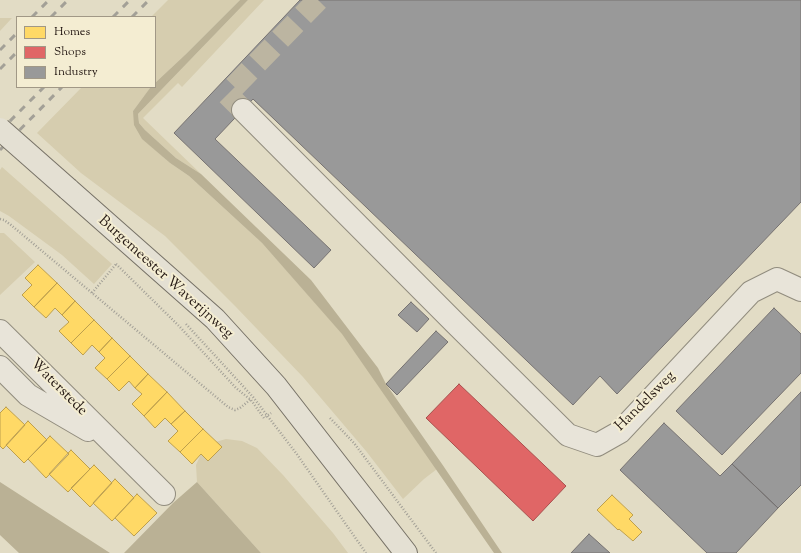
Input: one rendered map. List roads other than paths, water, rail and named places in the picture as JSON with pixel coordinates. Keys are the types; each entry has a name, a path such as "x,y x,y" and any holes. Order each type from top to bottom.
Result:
{"main road":[{"name":"Burgemeester Waverijnweg","path":"0,129 215,319 276,386 406,553"}],"street":[{"name":"Handelsweg","path":"243,110 568,434 597,445 620,432 752,292 777,279 801,290"},
{"name":"Waterstede","path":"0,331 164,494"},
{"name":"Waterstede","path":"0,367 28,395 115,446"}],"tunnel":[{"path":"243,110 227,94 318,0"}],"railway":[{"path":"33,16 49,0"},
{"path":"52,16 68,0"},
{"path":"114,16 130,0"},
{"path":"133,16 149,0"},
{"path":"0,50 16,34"},
{"path":"0,69 16,53"},
{"path":"0,131 43,88"},
{"path":"0,150 61,88"}]}
